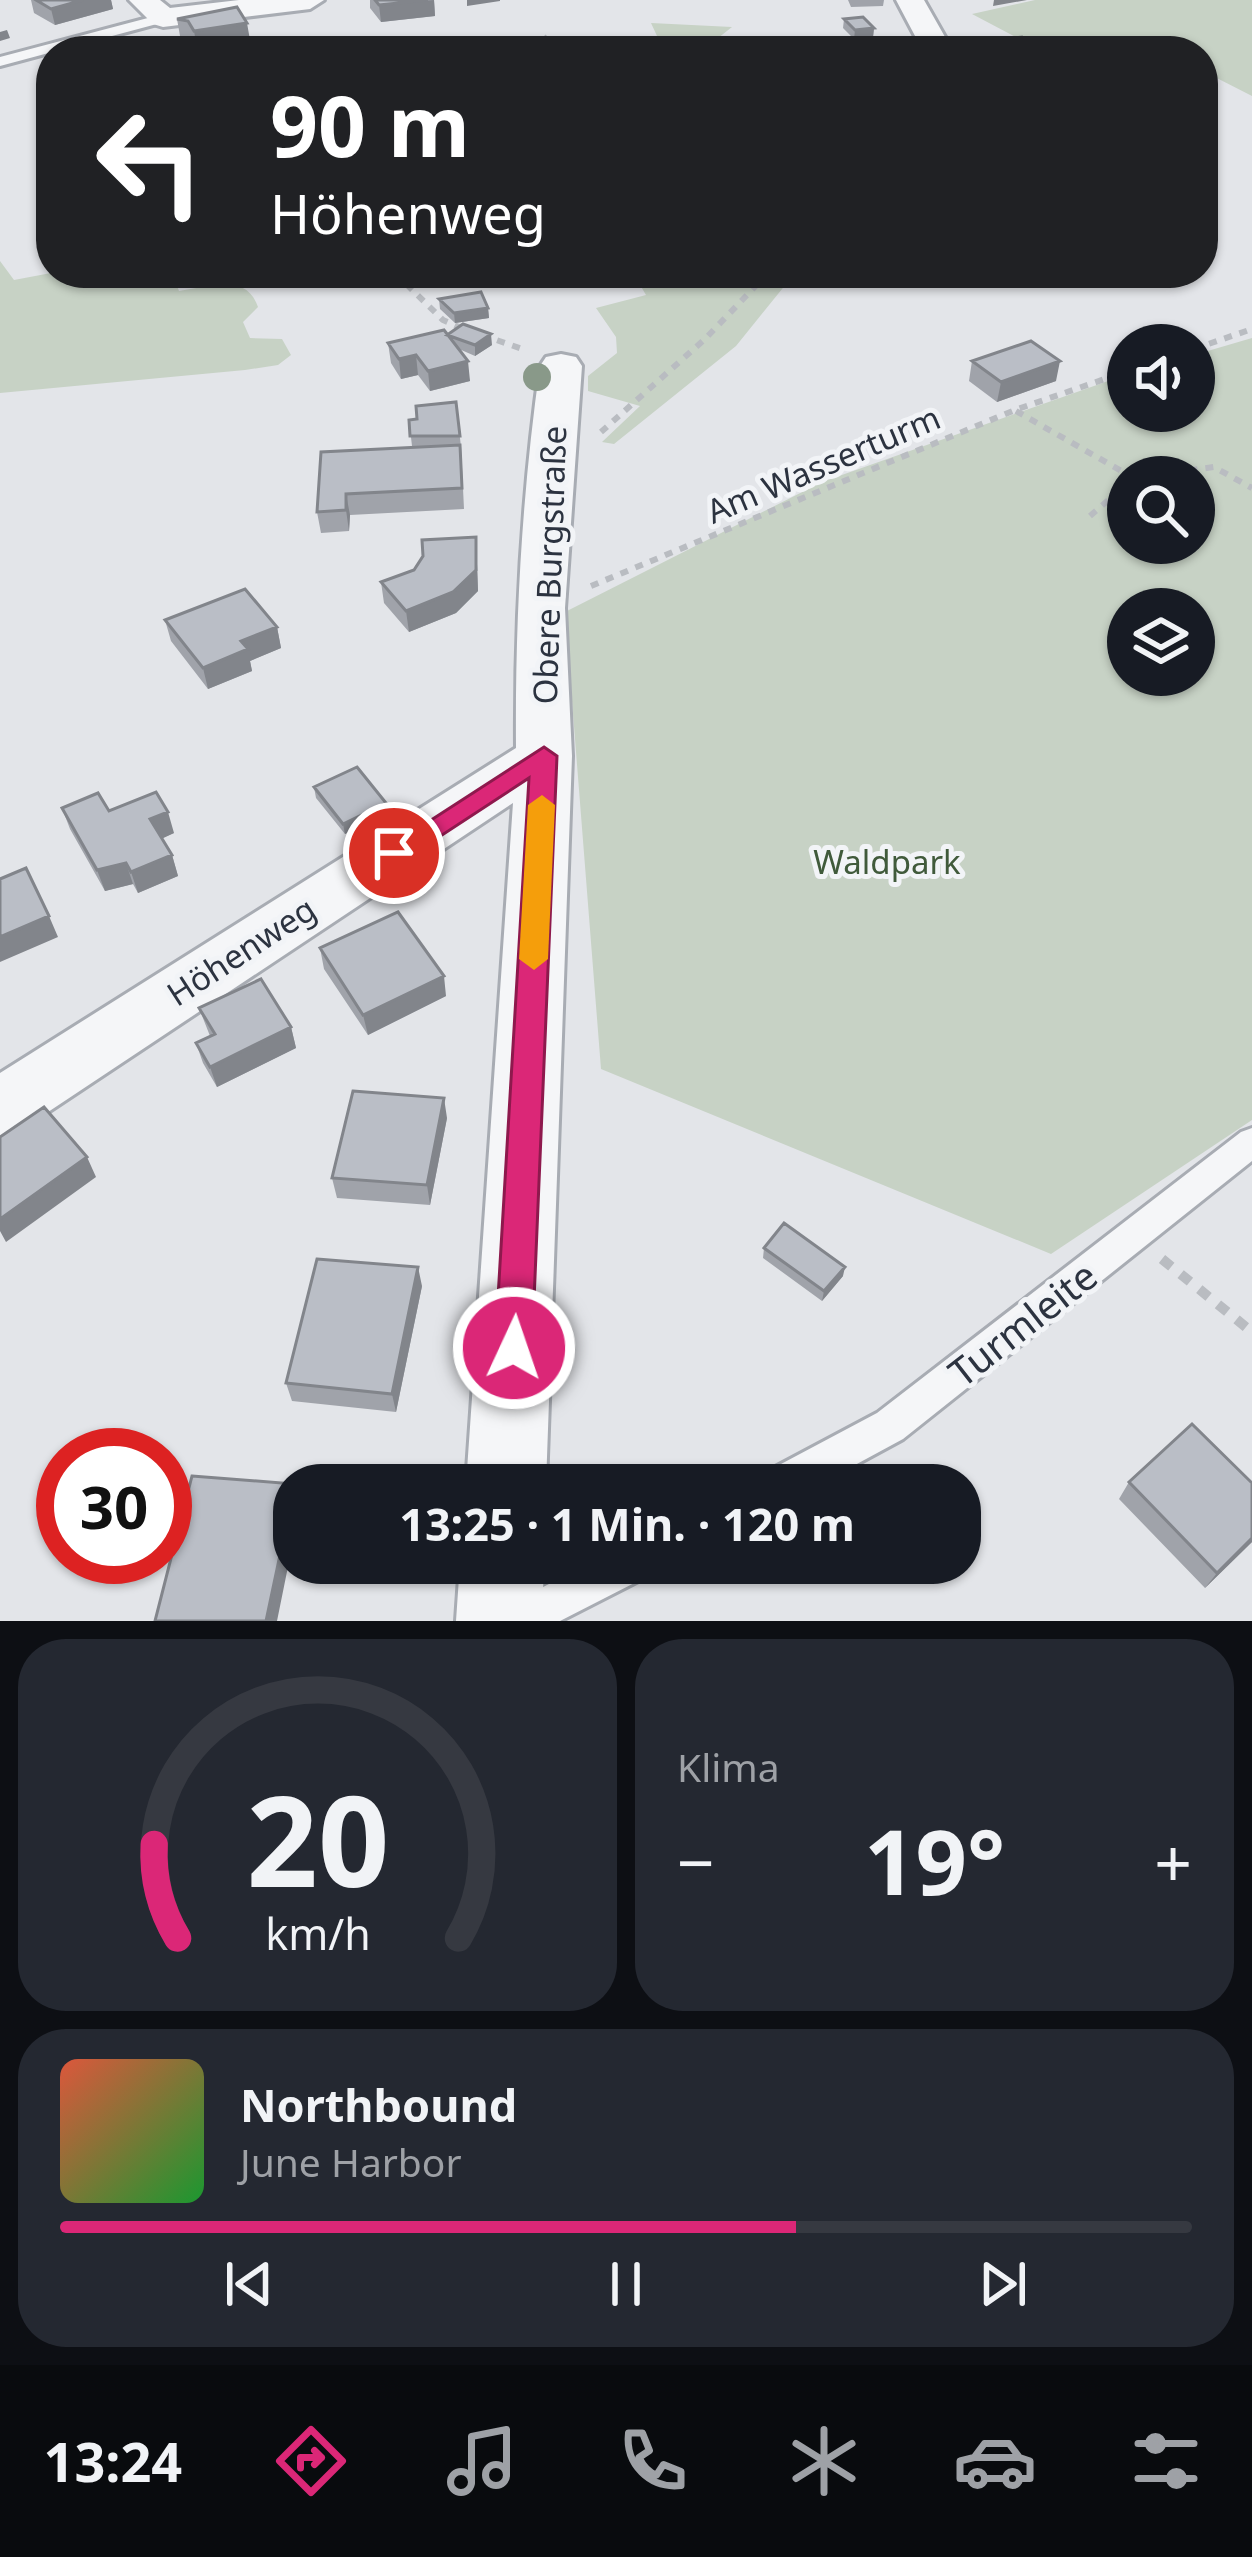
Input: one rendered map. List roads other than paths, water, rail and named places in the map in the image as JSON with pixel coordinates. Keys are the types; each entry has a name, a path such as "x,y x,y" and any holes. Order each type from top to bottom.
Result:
{"street":[{"path":"153,9 310,0"},
{"path":"910,0 930,36"},
{"name":"Obere Burgstraße","path":"507,1464 544,756 540,608 549,360"},
{"name":"Höhenweg","path":"0,1108 544,756"},
{"path":"500,1621 501,1584"}],"lane":[{"path":"75,36 153,9"},
{"path":"0,62 36,50"},
{"name":"Turmleite","path":"819,1464 890,1426 1252,1142"},
{"path":"518,1621 591,1584"}],"park label":[{"name":"Waldpark","path":"887,861"}]}
